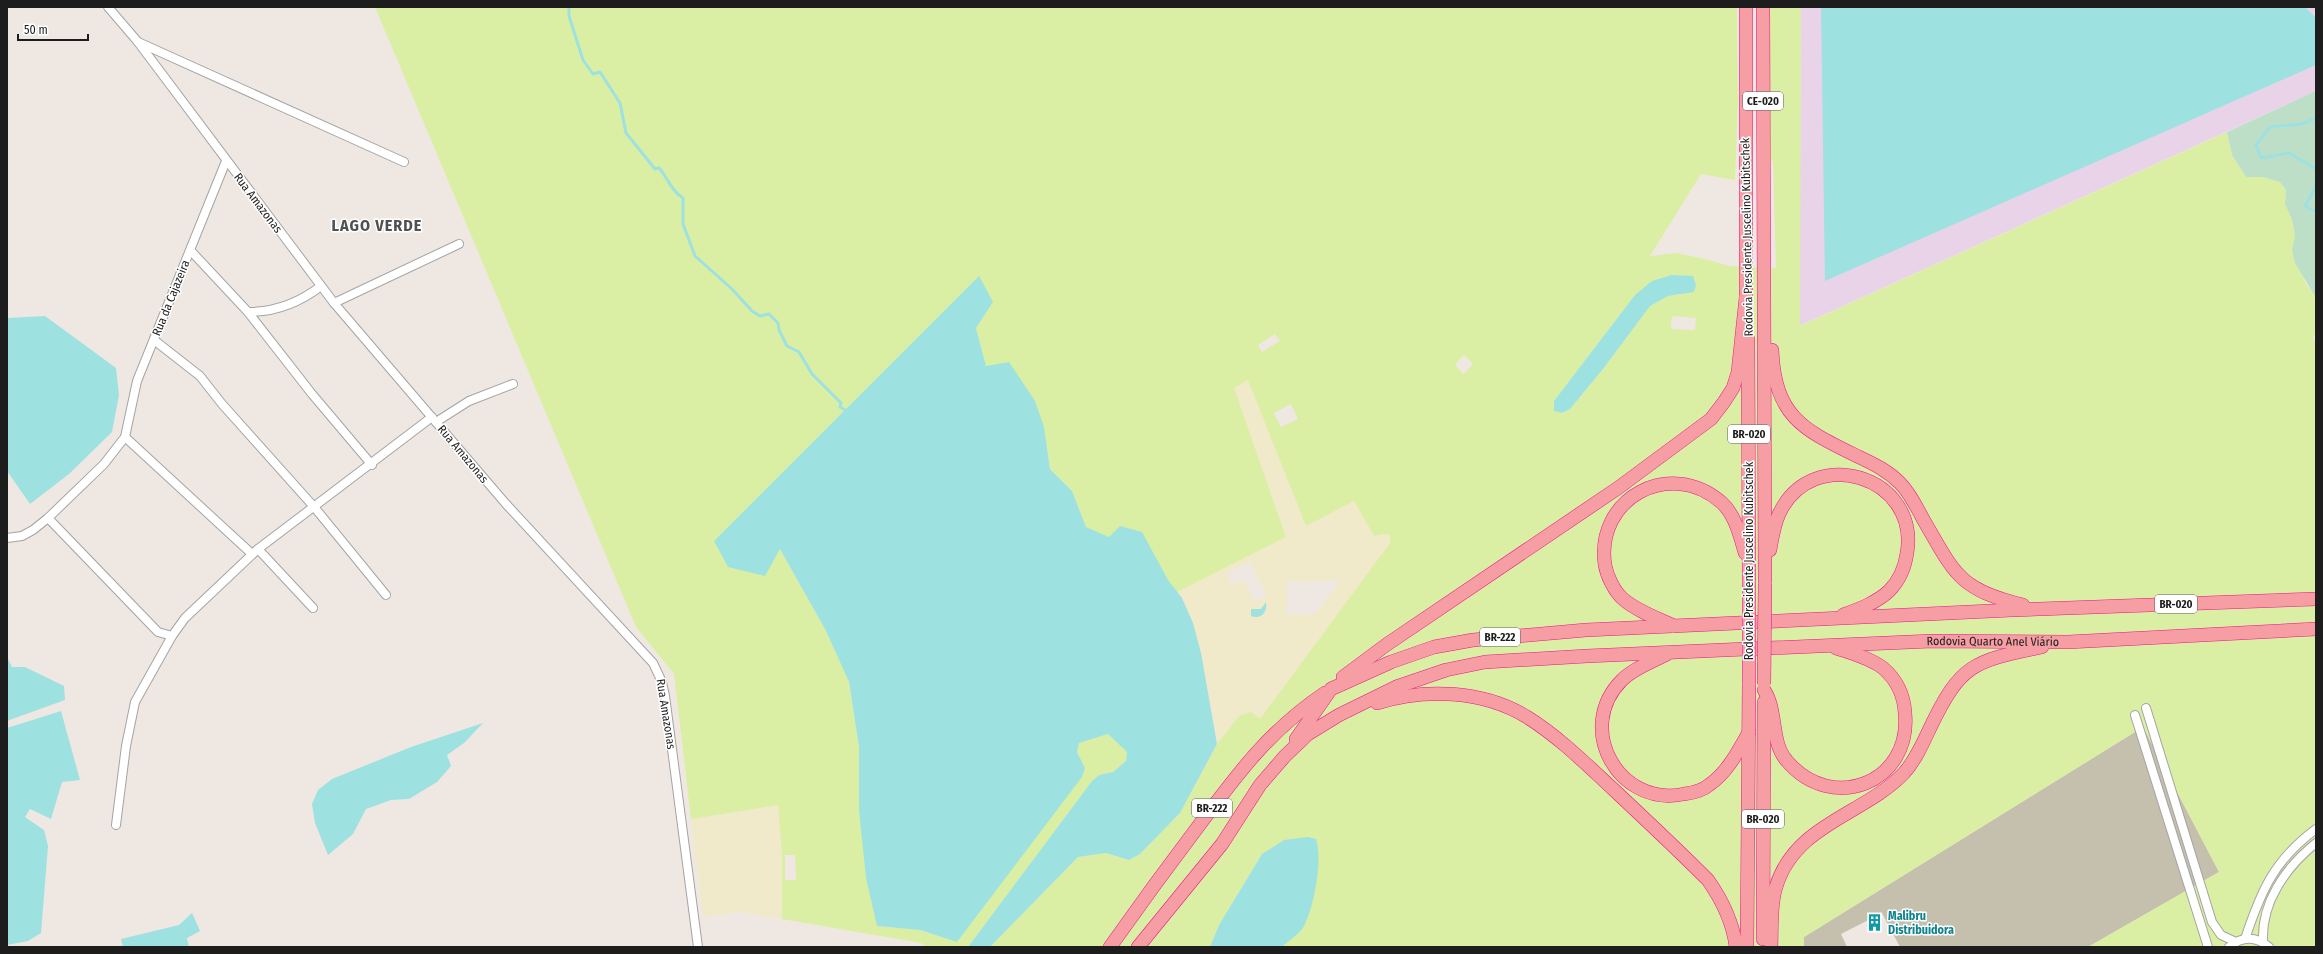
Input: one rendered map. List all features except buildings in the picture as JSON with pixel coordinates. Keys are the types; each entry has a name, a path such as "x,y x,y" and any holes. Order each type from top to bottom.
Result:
{"highway":[{"name":"Rodovia Presidente Juscelino Kubitschek","path":"1746,7 1746,297 1748,351 1749,576 1747,947"},
{"name":"Rodovia Presidente Juscelino Kubitschek","path":"1763,7 1765,580 1763,947"},
{"path":"1285,756 1331,688 1363,661 1618,488 1711,419 1733,388 1738,372 1746,297"},
{"path":"1764,315 1768,322 1773,366 1780,396 1786,409 1797,421 1818,437 1879,467 1893,476 1910,494 1950,566 1960,578 1986,595 2037,609"},
{"path":"1765,580 1777,519 1788,501 1798,489 1814,479 1836,474 1861,478 1883,489 1894,499 1901,511 1908,529 1905,562 1898,580 1879,599 1833,619"},
{"path":"1678,627 1640,610 1623,599 1613,587 1606,570 1604,554 1610,522 1630,497 1650,487 1676,484 1690,485 1721,502 1730,513 1738,529 1749,576"},
{"name":"BR-020","path":"1833,619 2037,609 2316,599"},
{"name":"BR-222","path":"1110,947 1168,867 1261,746 1282,725 1331,688 1391,662 1434,647 1473,640 1586,630 1833,619"},
{"name":"Rodovia Quarto Anel Viário","path":"1669,653 1932,641 2068,642 2316,629"},
{"path":"1771,947 1775,891 1789,860 1812,834 1893,784 1906,771 1921,746 1946,695 1956,681 1967,671 1984,661 2068,642"},
{"path":"1764,687 1770,700 1778,745 1785,760 1796,772 1809,781 1839,788 1861,786 1873,780 1898,755 1903,745 1906,723 1904,699 1894,680 1882,668 1859,656 1827,646"},
{"path":"1669,653 1641,667 1622,680 1613,692 1606,707 1602,722 1602,740 1608,758 1618,773 1630,783 1648,792 1675,796 1694,792 1708,786 1722,775 1749,732"},
{"name":"BR-222","path":"1138,947 1222,844 1260,785 1285,756 1308,734 1339,715 1396,686 1446,670 1486,662 1669,653"},
{"path":"1339,715 1396,697 1443,693 1478,698 1507,707 1527,717 1572,750 1708,880 1721,899 1731,922 1736,947"}],"street":[{"name":"Rua Amazonas","path":"108,7 138,42 334,303 506,504 653,663 659,673 665,696 698,947"},
{"path":"138,42 404,162"},
{"name":"Rua da Cajazeira","path":"7,538 27,533 48,518 104,464 125,436 137,381 226,161"},
{"path":"334,303 459,244"},
{"path":"191,250 248,312 312,394 372,465"},
{"path":"248,312 282,308 321,286"},
{"path":"154,340 200,376 222,404 315,508 386,595"},
{"path":"116,826 126,746 136,702 172,636 194,609 255,551 434,420 469,401 513,384"},
{"path":"125,436 255,551 313,608"},
{"path":"48,518 158,632 172,636"},
{"path":"2146,708 2212,922 2221,935 2232,944 2245,939 2266,944 2262,925 2270,899 2293,865 2316,843"},
{"path":"2135,715 2208,947"},
{"path":"2245,939 2266,884 2294,848 2316,829"}],"shaded area":[{"path":"1801,7 2316,7 2316,91 1799,326"},
{"path":"1248,380 1306,526 1354,501 1374,536 1383,534 1390,536 1390,543 1260,719 1239,716 1217,744 1212,711 1182,598 1177,592 1286,536 1234,388","holes":["1250,562 1267,596 1255,602 1243,579 1232,585 1227,573","1341,580 1315,614 1286,615 1287,582"]},
{"path":"2143,727 2219,872 2088,947 1900,947 1882,913 1841,934 1847,947 1804,947 1804,937"},
{"path":"778,805 782,855 782,919 739,912 703,917 691,819"}],"green space":[{"path":"375,7 1737,7 1738,101 1735,180 1701,174 1650,256 1677,253 1729,266 1776,268 1773,163 1770,155 1769,7 1801,7 1800,326 2227,132 2232,155 2246,177 2263,177 2280,182 2286,190 2285,204 2292,220 2295,236 2292,250 2305,282 2316,298 2316,329 2313,339 2316,343 2316,947 2088,947 2219,872 2143,727 1804,937 1804,947 1282,947 1303,927 1262,854 1219,925 1210,947 990,947 1078,857 1106,853 1129,860 1140,854 1180,813 1217,744 1239,716 1251,712 1260,719 1390,543 1390,535 1383,534 1374,536 1354,501 1306,526 1248,380 1234,388 1286,537 1177,592 1147,563 1110,539 1086,527 1072,491 1050,469 1044,427 986,366 976,328 993,302 780,549 826,631 849,682 859,747 859,810 878,926 920,930 957,942 1085,768 1077,752 1079,743 1108,734 1127,752 1126,761 1113,772 1099,775 1092,781 968,947 926,947 921,943 782,919 782,855 778,805 691,819 674,674 636,627","holes":["1685,294 1668,296 1650,306 1603,369 1570,409 1562,413 1554,411 1554,401 1635,295","1672,316 1696,318 1695,330 1671,329","1275,334 1280,341 1262,352 1258,345","1464,355 1473,364 1464,374 1455,365","1291,404 1298,419 1281,427 1274,413","785,855 795,855 796,880 785,880"]},
{"path":"2316,91 2316,298 2295,263 2292,250 2295,236 2292,220 2285,204 2286,190 2280,182 2263,177 2246,177 2232,155 2227,132"}],"water":[{"path":"1821,7 2305,7 2316,18 2316,65 1825,281"},
{"path":"1672,275 1693,276 1696,285 1694,292 1668,296 1650,306 1603,369 1570,409 1562,413 1554,411 1554,401 1635,295 1652,281"},
{"path":"979,276 993,302 976,328 986,366 1009,362 1035,401 1044,427 1050,469 1072,491 1086,527 1109,537 1120,526 1142,532 1168,580 1182,598 1193,623 1201,653 1217,744 1180,813 1140,854 1129,860 1106,853 1078,857 990,947 968,947 1092,781 1099,775 1113,772 1126,761 1127,752 1108,734 1079,743 1077,752 1085,768 1082,777 957,942 920,930 877,926 866,878 859,810 859,747 849,682 826,631 780,549 765,576 728,567 714,541"},
{"path":"45,316 116,368 119,395 112,432 69,474 30,504 7,471 7,318"},
{"path":"1266,602 1265,612 1261,616 1251,616 1251,609 1261,609"},
{"path":"7,657 12,667 25,667 64,686 65,700 7,721"},
{"path":"61,711 80,780 62,782 51,819 30,809 25,817 44,830 48,846 41,933 28,941 7,945 7,728"},
{"path":"483,723 464,743 447,755 451,766 437,782 409,799 391,800 366,809 353,834 328,855 315,823 312,804 318,790 332,779 411,747"},
{"path":"1308,837 1316,839 1318,848 1318,870 1308,918 1300,932 1282,947 1210,947 1219,925 1262,854 1284,840"},
{"path":"192,913 200,931 187,938 189,947 123,947 121,939 179,925"}],"waterway":[{"path":"569,7 569,16 583,60 593,74 600,72 620,103 626,133 655,169 659,168 675,192 683,198 683,224 695,256 732,289 752,311 760,316 769,314 778,323 779,330 787,346 799,352 812,374 841,403 840,407 847,411"},
{"path":"2316,118 2302,124 2270,127 2256,145 2261,158 2289,153 2316,169"},
{"path":"2316,186 2305,206 2316,212"}],"place":[{"name":"Malibru Distribuidora","path":"1875,923"}],"district":[{"name":"LAGO VERDE","path":"377,225"}]}
